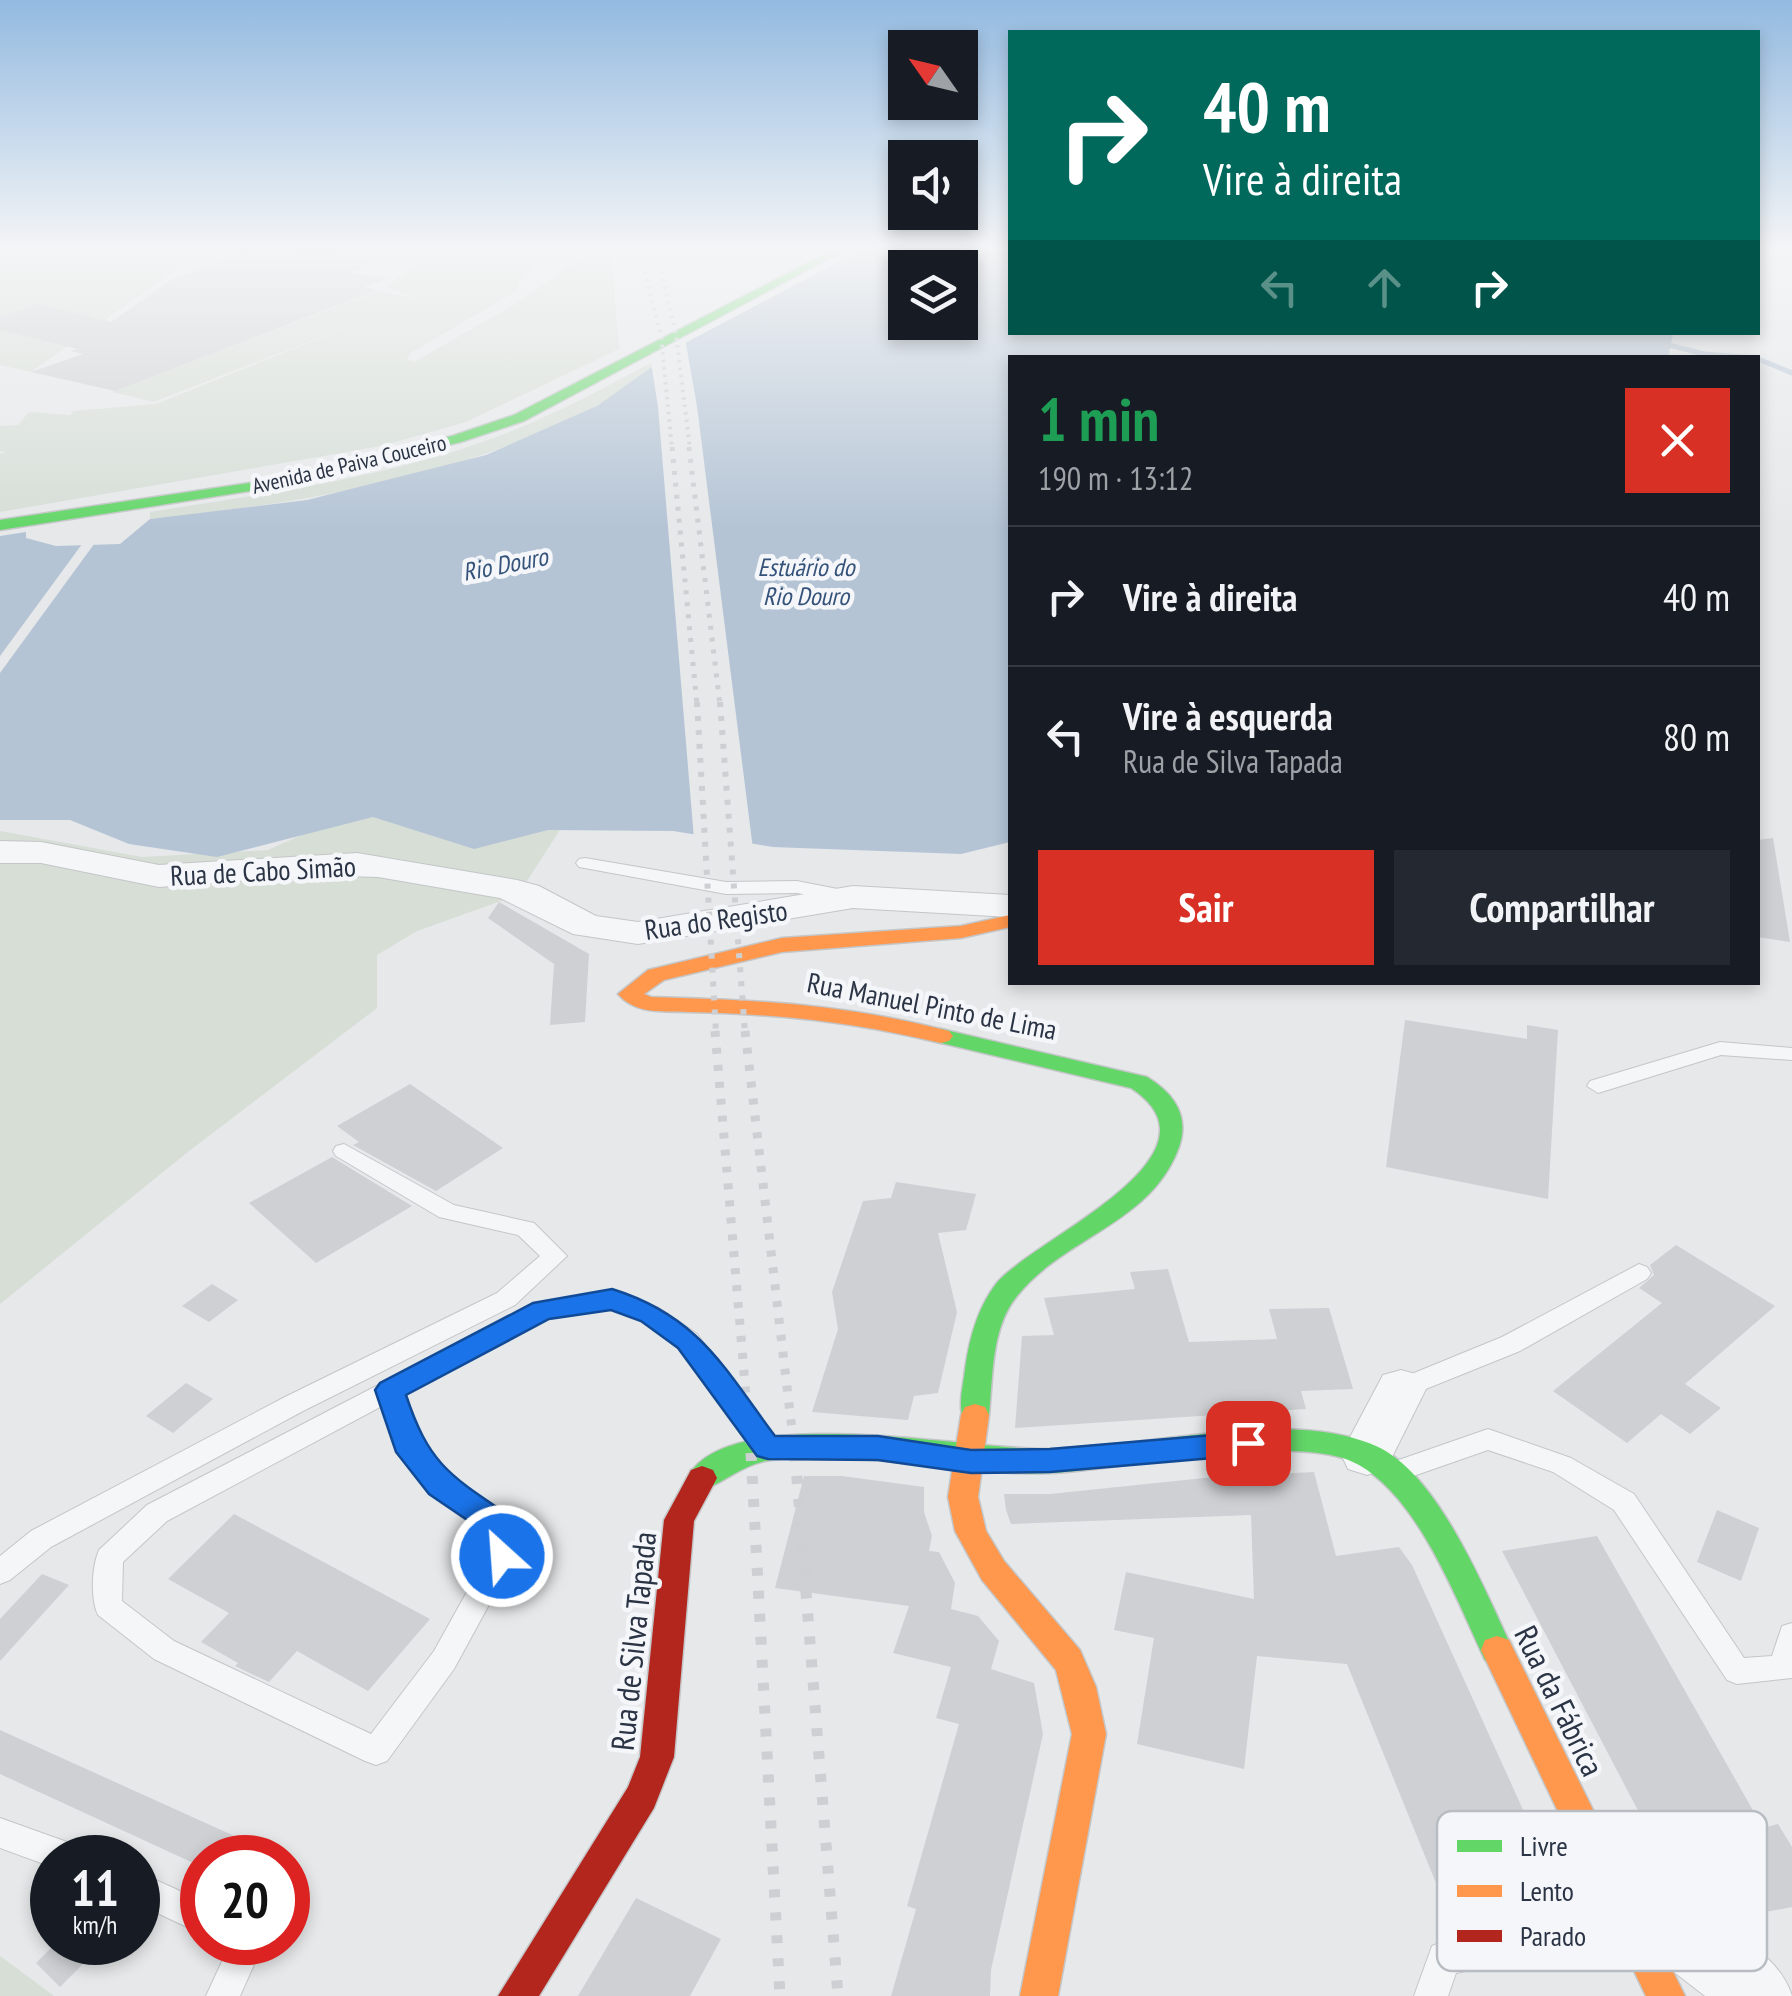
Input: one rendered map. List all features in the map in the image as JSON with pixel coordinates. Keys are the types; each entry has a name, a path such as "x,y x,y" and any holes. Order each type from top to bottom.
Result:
{"street":[{"name":"Avenida de Paiva Couceiro","path":"0,525 368,464 519,418 661,343"},
{"name":"Rua de Cabo Simão","path":"0,852 48,852 135,873 167,876 331,863 362,865 526,894"},
{"name":"Rua do Registo","path":"526,894 586,926 638,933 853,897 1008,906"},
{"name":"Rua Manuel Pinto de Lima","path":"971,1462 984,1348 994,1309 1013,1282 1121,1208 1152,1176 1168,1153 1172,1136 1172,1114 1162,1096 1139,1082 864,1018 780,1006 646,1004 630,994 638,984 667,971 782,944 961,932 1008,921"},
{"path":"1380,1463 1401,1389"},
{"name":"Rua de Silva Tapada","path":"518,1996 642,1796 656,1757 679,1520 700,1480 721,1464 768,1448 878,1448 971,1462 1050,1460 1316,1440 1380,1463"},
{"path":"971,1462 963,1493 970,1526 983,1554 990,1568 1067,1656 1085,1695 1089,1734 1040,1996"},
{"name":"Rua da Fábrica","path":"1380,1463 1446,1546 1577,1811"},
{"name":"Rua da Fábrica","path":"1654,1971 1666,1996"},
{"path":"1727,1971 1759,1996"}],"lane":[{"path":"585,863 726,888 797,888 853,897"},
{"path":"1598,1086 1720,1048 1792,1054"},
{"path":"0,1572 41,1539 294,1404 506,1299 555,1256 526,1229 447,1211 344,1151"},
{"path":"1401,1389 1511,1344 1639,1273"},
{"path":"390,1390 407,1443 440,1485 493,1521 502,1556 444,1660 376,1751 164,1650 108,1606 109,1558 157,1513 390,1390 543,1310 612,1300 650,1314 688,1340 768,1448"},
{"path":"1380,1463 1488,1439 1562,1466 1624,1502 1737,1671 1784,1668 1792,1635"},
{"path":"0,1833 30,1844"},
{"path":"223,1996 237,1965"},
{"path":"1431,1996 1440,1971"}],"shaded area":[{"path":"0,343 72,343 31,372 0,365"},
{"path":"240,343 305,343 154,402 112,392"},
{"path":"307,343 427,343 410,353 407,360 414,362 447,343 619,343 619,349 466,422 381,446 0,512 0,454 6,452 0,451 0,426 18,425 29,412 70,415 74,411 156,404"},
{"path":"687,343 593,408 487,453 321,496 150,519 150,512 320,484 447,454 589,395"},
{"path":"372,797 561,828 518,895 417,931 377,955 377,1008 189,1151 0,1304 0,831 142,857 268,850 326,824"},
{"path":"0,1956 54,1996 0,1996"}],"water":[{"name":"Estuário do Rio Douro","path":"685,343 1671,343 1669,355 1008,355 1008,842 961,854 773,847 673,831 548,830 474,849 373,817 217,857 129,844 70,820 0,820 0,536 26,532 26,538 56,546 120,544 150,519 307,500 486,455 597,406"}],"pier":[{"path":"678,343 686,343 753,849 694,839 651,362"},
{"path":"85,540 97,540 0,673 0,656"}],"building":[{"path":"54,343 239,343 115,391 31,372 83,354 71,351 78,349"},
{"path":"1773,838 1790,942 1760,937 1760,840"},
{"path":"499,902 589,954 585,1022 550,1025 554,964 488,918"},
{"path":"1405,1020 1527,1039 1527,1025 1558,1030 1548,1199 1386,1167"},
{"path":"410,1084 503,1148 436,1191 353,1145 359,1142 337,1126"},
{"path":"332,1157 412,1206 316,1263 249,1203"},
{"path":"896,1182 976,1194 966,1230 938,1233 957,1312 938,1393 914,1396 908,1420 812,1412 838,1329 832,1292 863,1201 891,1198"},
{"path":"1676,1245 1775,1306 1685,1384 1721,1408 1690,1434 1661,1414 1627,1443 1553,1391 1662,1303 1639,1288 1654,1275 1650,1265"},
{"path":"1168,1269 1189,1342 1277,1339 1269,1309 1329,1308 1353,1389 1301,1391 1306,1409 1015,1428 1022,1336 1054,1335 1044,1298 1135,1289 1130,1272"},
{"path":"212,1284 238,1300 209,1322 182,1306"},
{"path":"186,1383 213,1399 173,1433 146,1416"},
{"path":"1314,1472 1336,1556 1399,1547 1412,1565 1524,1811 1437,1811 1437,1886 1347,1664 1257,1656 1244,1769 1137,1744 1154,1638 1114,1630 1126,1572 1254,1599 1251,1515 1011,1524 1004,1494 1050,1494 1214,1477"},
{"path":"804,1476 842,1476 924,1487 924,1512 932,1536 929,1551 939,1552 955,1583 951,1609 978,1616 999,1641 991,1669 1034,1683 1043,1734 991,1970 990,1996 891,1996 916,1909 907,1906 959,1724 936,1718 951,1667 893,1653 909,1606 775,1588"},
{"path":"1717,1510 1759,1528 1741,1581 1697,1562"},
{"path":"234,1514 430,1619 368,1691 297,1651 269,1682 235,1666 238,1663 201,1642 229,1613 168,1579"},
{"path":"1597,1536 1753,1811 1638,1811 1502,1551"},
{"path":"42,1574 69,1585 0,1661 0,1619"},
{"path":"0,1730 232,1835 180,1835 180,1857 160,1848 160,1835 132,1835 0,1774"},
{"path":"1778,1824 1792,1847 1792,1907 1767,1912 1767,1827"},
{"path":"636,1898 721,1939 690,1996 578,1996"},
{"path":"38,1965 82,1965 60,1987"}],"waterway":[{"path":"1661,343 1716,355"},
{"path":"1760,360 1792,373"}],"railway":[{"path":"662,343 672,449"},
{"path":"677,343 690,449"},
{"path":"672,447 697,705"},
{"path":"689,447 720,705"},
{"path":"697,702 716,1033"},
{"path":"720,702 745,1033"},
{"path":"715,1031 751,1455"},
{"path":"745,1031 795,1455"},
{"path":"751,1453 780,1996"},
{"path":"795,1453 838,1996"}],"traffic: fast":[{"path":"0,525 263,485 456,439 519,418 662,343"},
{"path":"941,1036 1139,1082 1160,1098 1171,1119 1170,1137 1160,1165 1143,1187 1123,1206 1026,1269 997,1303 986,1333 975,1415"},
{"path":"702,1478 752,1452 806,1445 1017,1461 1052,1461 1215,1443 1303,1441 1340,1445 1368,1455 1408,1490 1443,1543 1497,1650"}],"traffic: slow":[{"path":"941,1036 864,1018 780,1007 646,1004 629,994 656,975 782,945 961,932 1008,921"},
{"path":"975,1415 963,1497 970,1531 993,1570 1068,1660 1079,1687 1089,1734 1039,1996"},
{"path":"1497,1650 1576,1811"},
{"path":"1654,1971 1666,1996"}],"traffic: jam":[{"path":"517,1996 642,1796 657,1757 679,1520 702,1478"}],"route":[{"path":"502,1556 493,1521 440,1485 407,1443 390,1390 543,1310 612,1300 650,1314 688,1340 768,1448 878,1448 971,1462 1050,1460 1248,1443"}],"water label":[{"name":"Rio Douro","path":"505,564"}]}
